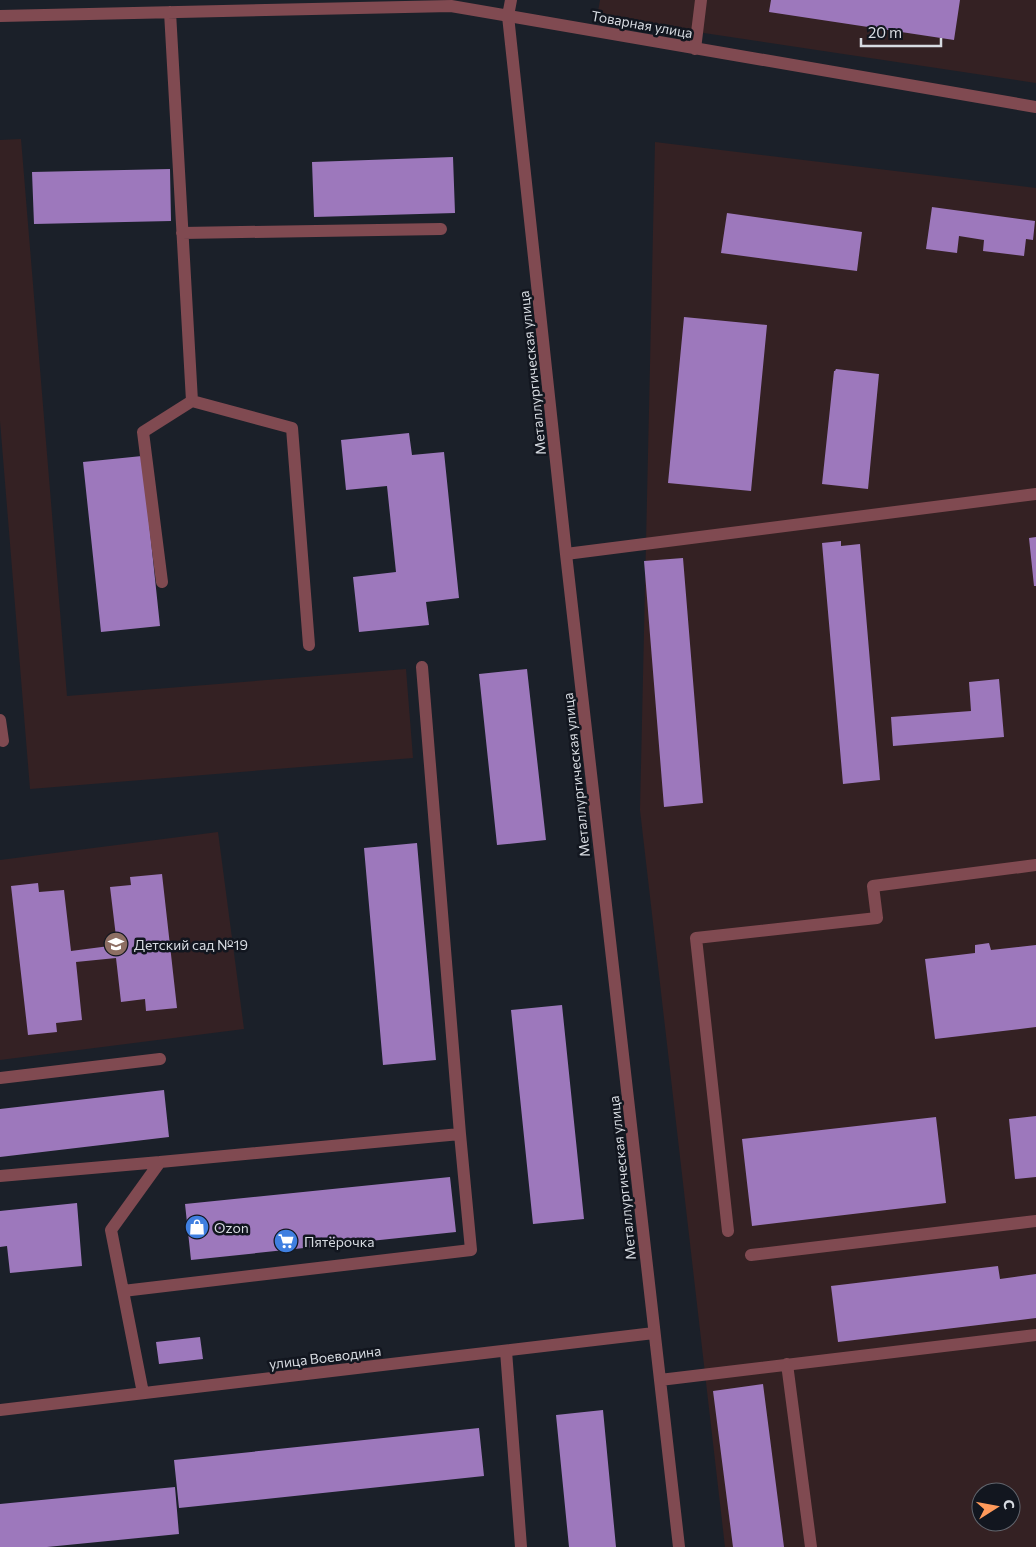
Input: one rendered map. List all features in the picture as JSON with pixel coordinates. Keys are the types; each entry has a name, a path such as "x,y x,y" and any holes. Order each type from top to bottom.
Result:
{"street":[{"name":"Металлургическая улица","path":"511,0 508,16 566,554 679,1547"},
{"path":"695,49 700,0"},
{"name":"Товарная улица","path":"0,16 451,6 1036,107"},
{"path":"170,12 192,401"},
{"path":"182,233 441,229"},
{"path":"162,582 143,432 192,401 292,428 309,645"},
{"path":"566,554 1036,494"},
{"path":"123,1291 471,1250 422,667"},
{"path":"0,720 2,741"},
{"path":"728,1231 696,938 877,918 873,886 1036,865"},
{"path":"0,1078 160,1059"},
{"path":"0,1176 460,1134"},
{"path":"143,1393 111,1230 160,1162"},
{"path":"751,1255 1036,1221"},
{"name":"улица Воеводина","path":"0,1410 654,1333"},
{"path":"660,1380 1036,1335"},
{"path":"506,1350 522,1547"},
{"path":"788,1364 810,1547"}],"shaded area":[{"path":"600,0 1036,0 1036,83 597,17"},
{"path":"21,139 67,696 406,669 413,758 30,789 0,421 0,140"},
{"path":"655,142 1036,188 1036,1547 725,1547 640,810"},
{"name":"Детский сад №19","path":"218,832 244,1029 0,1060 0,860"}],"building":[{"path":"771,0 960,0 954,40 769,12"},
{"path":"453,157 455,213 314,217 312,162"},
{"path":"170,169 171,221 34,224 32,172"},
{"path":"932,207 1035,221 1033,240 1026,239 1024,256 983,251 984,240 959,236 957,253 926,249"},
{"path":"727,213 862,232 857,271 721,253"},
{"path":"684,317 767,325 751,491 668,483"},
{"path":"836,369 879,374 868,489 822,484 834,371"},
{"path":"409,433 412,455 444,452 459,598 426,602 429,625 359,632 353,577 396,572 387,486 346,490 341,440"},
{"path":"142,456 160,626 101,632 83,462"},
{"path":"1036,537 1036,586 1034,586 1029,538"},
{"path":"841,541 841,546 860,544 880,780 843,784 822,543"},
{"path":"683,558 703,803 664,807 644,561"},
{"path":"527,669 546,840 497,845 479,674"},
{"path":"999,679 1004,737 893,746 891,717 971,711 969,682"},
{"path":"417,843 436,1060 383,1065 364,848"},
{"path":"162,874 177,1008 146,1011 145,999 121,1002 116,958 76,962 82,1020 56,1023 57,1032 28,1035 11,886 38,883 39,892 64,890 71,951 117,945 110,887 131,885 130,877"},
{"path":"989,943 991,950 1036,945 1036,1027 935,1039 925,959 975,953 975,945"},
{"path":"562,1005 584,1219 533,1224 511,1010"},
{"path":"164,1090 169,1137 0,1157 0,1109"},
{"path":"1036,1116 1036,1177 1015,1179 1009,1119"},
{"path":"936,1117 946,1203 752,1226 742,1139"},
{"path":"450,1177 456,1232 191,1260 185,1204"},
{"path":"77,1203 82,1266 10,1273 7,1246 0,1247 0,1211"},
{"path":"998,1266 1000,1279 1036,1274 1036,1318 838,1342 831,1286"},
{"path":"200,1337 203,1359 159,1364 156,1342"},
{"path":"763,1384 784,1547 733,1547 713,1391"},
{"path":"603,1410 616,1547 569,1547 556,1415"},
{"path":"479,1428 484,1476 179,1508 174,1460"},
{"path":"175,1487 179,1534 47,1547 0,1547 0,1504"}],"place":[{"name":"Детский сад №19","path":"116,944"},
{"name":"Ozon","path":"197,1227"},
{"name":"Пятёрочка","path":"286,1241"}]}
